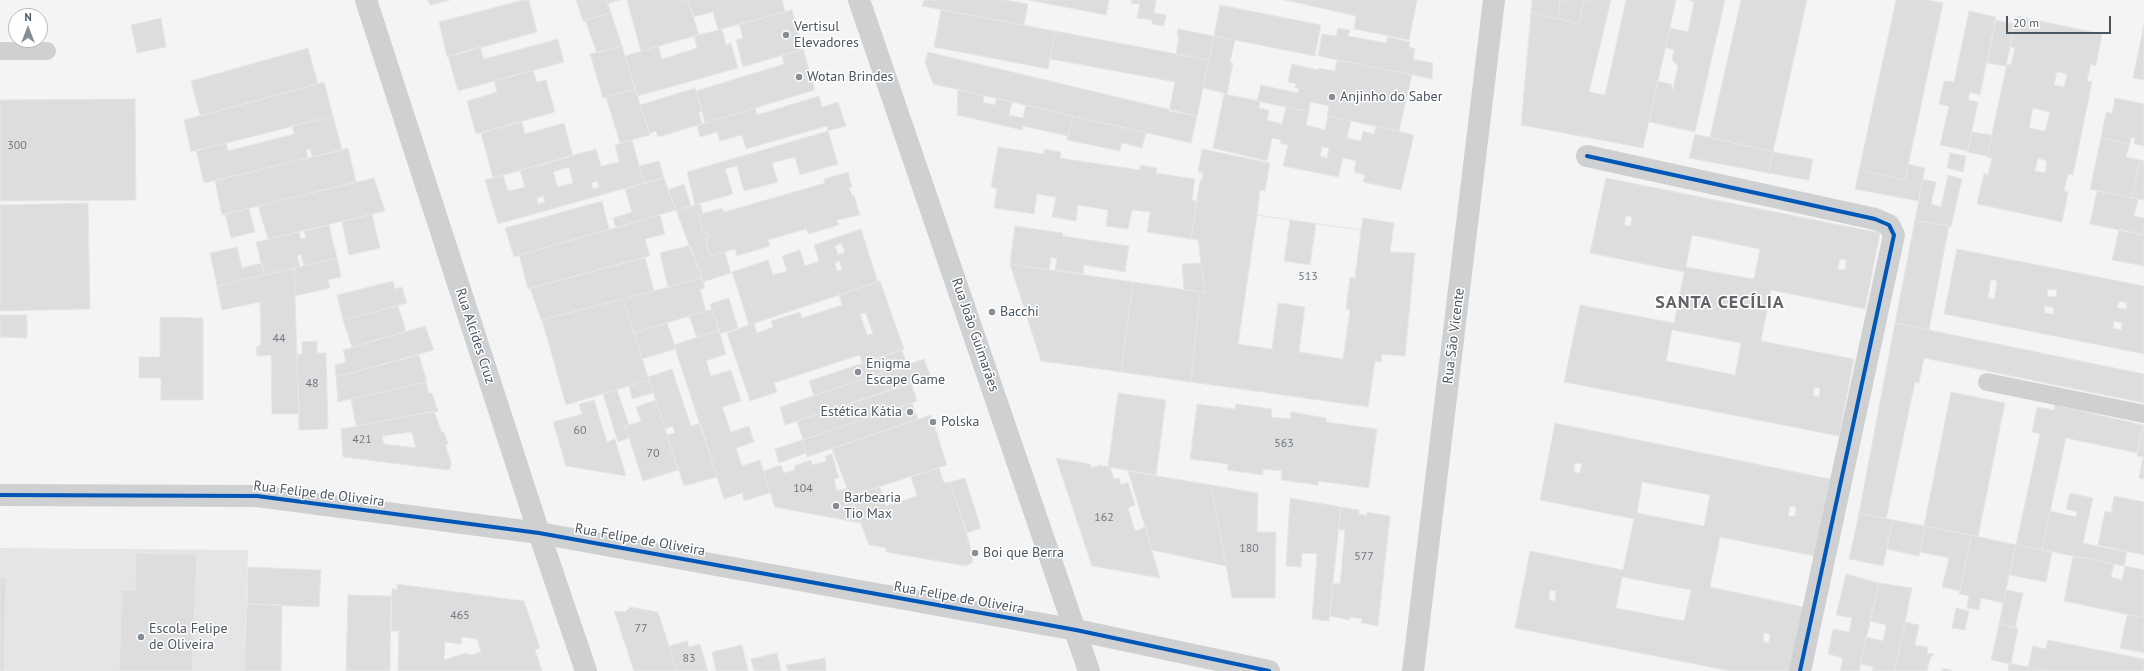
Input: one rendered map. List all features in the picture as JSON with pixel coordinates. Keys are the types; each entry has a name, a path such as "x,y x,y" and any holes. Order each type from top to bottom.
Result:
{"street":[{"name":"Rua Alcides Cruz","path":"366,0 539,533 586,671"},
{"name":"Rua João Guimarães","path":"860,0 1089,671"},
{"name":"Rua São Vicente","path":"1414,671 1494,0"},
{"path":"1587,156 1875,219 1889,225 1894,235 1800,671"},
{"name":"Rua Felipe de Oliveira","path":"0,495 258,496 539,533 1076,630 1269,671"}],"lane":[{"path":"0,51 48,51"},
{"path":"1987,382 2144,414"}],"shaded area":[{"name":"Escola Felipe de Oliveira","path":"0,548 248,550 244,671 0,671"}],"building":[{"path":"428,0 450,0 430,5"},
{"path":"523,0 529,0 537,32 447,57 439,22"},
{"path":"576,0 607,0 611,13 583,21"},
{"path":"607,0 620,0 608,4"},
{"path":"627,0 688,0 699,35 641,51"},
{"path":"688,0 782,0 785,12 718,30 713,12 694,17"},
{"path":"924,0 1006,0 1028,4 1024,25 922,6"},
{"path":"1028,0 1109,0 1106,15"},
{"path":"1132,0 1156,0 1154,13 1166,15 1164,26 1152,24 1152,20 1137,18 1140,4 1131,3"},
{"path":"1285,0 1417,0 1409,40 1354,29 1356,16"},
{"path":"1532,0 1560,0 1558,19 1531,12"},
{"path":"1560,0 1584,0 1579,24 1558,19"},
{"path":"1584,0 1611,0 1589,92 1605,95 1626,0 1676,0 1643,148 1521,125 1531,12 1579,24"},
{"path":"1688,0 1725,0 1695,132 1649,122 1658,81 1671,84 1673,90 1678,66 1672,60 1674,50 1665,47 1670,28 1688,32 1694,2"},
{"path":"1741,0 1807,0 1773,152 1710,137"},
{"path":"1896,0 1928,0 1943,3 1905,180 1859,170"},
{"path":"1220,5 1321,25 1315,56 1214,36"},
{"path":"792,10 803,49 743,67 736,40 743,38 739,24"},
{"path":"941,10 1055,31 1048,69 934,47"},
{"path":"1969,11 1996,17 1980,95 1970,92 1968,100 1978,102 1968,151 1940,145 1949,106 1939,104 1944,81 1954,82"},
{"path":"611,13 622,46 597,53 585,20"},
{"path":"2017,16 2102,34 2096,66 2091,64 2087,81 2092,82 2073,175 2068,174 2064,191 2068,192 2062,222 1977,204 1984,173 1988,175 1992,158 1987,158 1987,156 2007,64 2011,65 2015,48 2010,47","holes":["2057,72 2067,74 2064,87 2054,85","2033,108 2050,112 2045,131 2029,128","2038,158 2047,161 2045,173 2035,171"]},
{"path":"161,18 166,47 137,53 131,25"},
{"path":"1996,20 2015,24 2006,66 1987,63"},
{"path":"2144,24 2144,80 2133,78"},
{"path":"1338,28 1350,30 1348,36 1386,43 1388,37 1410,42 1409,47 1415,49 1413,59 1433,63 1432,79 1318,56 1322,34 1336,36"},
{"path":"722,29 726,45 731,43 738,68 638,96 625,56 658,46 662,59 697,48 694,36"},
{"path":"1178,29 1214,36 1209,60 1176,54 1179,36 1177,36"},
{"path":"1055,31 1209,60 1197,116 1169,111 1175,82 1050,59"},
{"path":"1214,36 1235,40 1230,62 1233,63 1227,94 1203,88"},
{"path":"558,39 564,62 458,91 448,56 480,47 484,59"},
{"path":"622,46 635,89 603,98 590,54"},
{"path":"308,48 318,84 200,116 191,81"},
{"path":"803,49 815,90 705,123 696,91 784,64 782,56"},
{"path":"928,52 1197,116 1191,143 933,84 925,62"},
{"name":"Anjinho do Saber","path":"1337,60 1412,75 1399,131 1327,116 1329,106 1310,102 1309,112 1257,101 1261,85 1298,93 1299,88 1295,88 1296,84 1288,82 1292,64 1318,70 1318,68 1335,71"},
{"path":"533,70 537,82 546,80 555,112 476,134 467,101 497,92 494,81"},
{"path":"324,82 333,116 191,152 184,120"},
{"path":"695,88 702,111 699,112 702,124 658,137 656,131 650,133 640,105"},
{"path":"635,89 650,135 620,143 606,97"},
{"path":"958,89 984,96 983,102 995,105 996,98 1012,102 1009,115 1023,118 1026,105 1073,116 1068,136 1023,126 1022,130 957,115"},
{"path":"1224,94 1260,101 1259,108 1269,110 1267,120 1282,124 1286,107 1309,112 1306,125 1325,130 1328,116 1351,121 1347,138 1361,141 1363,131 1374,134 1376,126 1414,135 1401,190 1363,182 1365,175 1354,172 1356,161 1343,158 1338,177 1283,166 1288,145 1280,143 1281,140 1272,138 1267,161 1213,148","holes":["1322,147 1329,148 1327,158 1320,156"]},
{"path":"819,96 822,107 838,102 846,126 828,131 827,126 746,149 742,135 720,141 717,132 700,137 697,126 705,123 755,108 757,115"},
{"path":"2115,98 2144,104 2144,146 2134,144 2135,138 2131,138 2130,144 2101,138 2106,112 2112,113"},
{"path":"135,99 136,200 0,201 0,100"},
{"path":"333,116 342,150 312,157 310,149 306,150 308,158 204,183 196,150 226,143 228,151 294,134 292,126"},
{"path":"1073,116 1146,133 1142,148 1122,143 1120,151 1067,140"},
{"path":"522,122 525,134 564,123 573,156 493,178 481,133"},
{"path":"828,131 838,164 800,175 795,157 772,163 778,182 744,191 737,166 725,169 733,194 695,205 687,172"},
{"path":"1972,132 1992,135 1987,156 1967,152"},
{"path":"1695,134 1773,152 1768,173 1689,158"},
{"path":"2101,138 2130,144 2126,157 2140,160 2132,198 2090,189"},
{"path":"632,140 644,183 498,224 485,180 503,175 508,191 525,187 520,170 596,149 601,166 619,162 615,145","holes":["569,167 573,183 558,187 553,172","597,181 599,187 593,189 591,183","543,196 545,202 538,204 537,198"]},
{"path":"998,147 1044,154 1044,149 1061,152 1060,158 1140,170 1140,165 1157,168 1156,173 1195,179 1192,200 1197,201 1191,239 1147,232 1150,212 1132,210 1128,229 1106,226 1108,210 1078,205 1076,221 1052,217 1056,197 1037,194 1034,214 994,208 997,189 991,187"},
{"path":"348,148 356,182 222,215 215,181"},
{"path":"1202,149 1270,163 1265,191 1260,190 1257,215 1361,230 1363,218 1394,223 1390,252 1415,253 1405,356 1382,354 1381,362 1375,361 1368,407 1191,382 1200,292 1205,293 1198,240 1191,239 1200,180 1202,180 1203,173 1198,172"},
{"path":"1773,152 1813,159 1809,180 1768,173"},
{"path":"1950,153 1966,156 1963,172 1947,168"},
{"path":"2140,160 2144,161 2144,200 2132,198"},
{"path":"659,161 664,178 644,183 639,166"},
{"path":"1908,164 1925,168 1918,201 1855,189 1859,170 1905,180"},
{"path":"848,172 852,187 849,188 852,196 854,195 860,215 837,220 839,225 808,234 806,229 768,240 770,246 737,256 735,249 710,256 705,238 709,237 707,232 703,233 698,215 722,208 724,212 825,183 824,179"},
{"path":"1948,175 1962,179 1951,227 1915,220 1923,179 1936,182 1931,204 1941,207"},
{"path":"374,178 385,211 268,239 258,206"},
{"path":"664,178 676,210 616,228 613,218 632,212 625,189"},
{"path":"1606,178 1880,233 1865,309 1771,290 1761,341 1854,359 1839,436 1564,382 1580,305 1674,323 1684,272 1590,253","holes":["1626,216 1632,217 1630,226 1624,225","1692,235 1760,249 1754,279 1686,267","1840,259 1846,260 1845,270 1838,269","1672,330 1741,343 1735,375 1666,361","1814,387 1820,388 1819,397 1813,396"]},
{"path":"684,184 691,206 676,210 668,190"},
{"path":"2097,191 2138,199 2134,216 2144,218 2144,235 2090,224"},
{"path":"602,201 609,229 514,257 505,228"},
{"path":"88,203 90,309 0,311 0,205"},
{"path":"700,204 703,214 698,215 703,233 707,232 709,237 705,238 710,256 725,252 731,273 703,282 676,210"},
{"path":"249,208 255,232 231,238 225,214"},
{"path":"372,214 380,248 349,255 342,222"},
{"path":"660,215 665,234 645,239 650,256 528,289 519,255"},
{"path":"1257,215 1290,220 1284,261 1310,265 1316,224 1361,230 1355,278 1350,277 1346,309 1350,310 1343,359 1299,352 1305,307 1278,303 1272,349 1238,344"},
{"path":"1915,220 1949,226 1929,330 1895,323"},
{"path":"329,225 337,258 304,266 301,254 297,256 300,267 264,275 256,242 299,232 301,239 306,238 304,231"},
{"path":"1015,226 1063,233 1062,236 1129,246 1125,272 1084,265 1083,274 1055,270 1057,259 1051,257 1049,270 1010,264"},
{"path":"861,229 878,282 749,325 732,272 768,260 773,275 787,271 782,256 800,250 805,266 819,261 814,245","holes":["841,243 845,252 838,255 835,246","839,261 842,270 837,271 835,263"]},
{"path":"2119,229 2144,235 2144,266 2112,260"},
{"path":"690,245 702,278 668,287 660,253"},
{"path":"237,247 242,268 262,263 264,275 217,286 210,253"},
{"path":"1957,249 2144,286 2144,354 1944,314","holes":["1991,279 1997,281 1994,299 1988,298","2048,289 2057,290 2056,297 2047,296","2119,301 2127,303 2126,309 2117,308","2045,306 2054,308 2053,314 2044,313","2114,321 2122,323 2121,330 2113,328"]},
{"path":"645,257 654,291 541,320 530,288"},
{"path":"337,258 341,277 328,280 330,288 295,296 294,268"},
{"path":"1201,263 1205,293 1184,289 1182,264"},
{"path":"1010,264 1133,282 1121,372 1041,361"},
{"path":"294,268 299,414 272,414 271,355 257,356 256,347 261,345 260,302 222,310 217,286"},
{"path":"702,278 705,288 700,289 706,311 634,333 623,299"},
{"path":"393,281 395,289 402,287 407,303 343,320 337,295"},
{"path":"880,281 904,349 862,363 860,355 774,383 777,392 750,401 727,333 754,323 757,333 773,327 771,321 800,312 802,318 842,305 839,295","holes":["866,313 873,334 867,335 860,314"]},
{"path":"1133,282 1200,292 1191,382 1121,372"},
{"path":"729,298 738,328 720,334 710,304"},
{"path":"623,299 649,380 566,405 542,320"},
{"path":"398,306 406,331 352,347 343,320"},
{"path":"712,309 719,330 697,338 689,316"},
{"path":"0,315 27,315 27,338 0,337"},
{"path":"160,317 203,318 203,400 161,400 161,378 139,378 139,357 160,357"},
{"path":"667,323 676,349 642,359 634,333"},
{"path":"1895,323 2144,374 2144,403 1924,358 1919,383 1915,382 1886,519 1859,513"},
{"path":"425,326 434,350 336,377 335,365 346,362 343,350"},
{"path":"719,330 726,354 706,361 711,376 731,370 741,401 722,407 731,432 749,426 754,442 736,448 742,466 760,460 770,493 744,501 742,493 724,499 674,345"},
{"path":"317,341 317,353 326,353 328,429 299,430 297,354 302,354 302,342"},
{"name":"Enigma Escape Game","path":"902,350 907,364 814,396 809,381"},
{"path":"419,355 427,382 338,402 336,377"},
{"path":"924,359 931,377 785,425 780,407"},
{"path":"672,369 691,426 700,423 717,477 684,486 667,435 675,433 673,426 665,429 648,377"},
{"path":"649,380 653,393 632,399 629,386"},
{"path":"426,382 429,394 432,393 438,411 356,426 351,399"},
{"path":"911,383 917,401 803,440 797,421"},
{"path":"617,390 629,425 625,426 629,438 618,442 603,394"},
{"path":"1951,392 2005,403 1978,537 1924,526"},
{"path":"1118,393 1166,400 1156,475 1108,467"},
{"path":"594,400 607,442 615,439 626,476 566,466 553,422 582,414 579,404"},
{"path":"656,400 678,470 643,481 625,426 641,421 636,407"},
{"path":"912,403 918,419 807,457 802,440"},
{"path":"1197,404 1235,409 1236,404 1272,409 1271,417 1290,419 1291,412 1326,418 1326,422 1377,429 1369,488 1318,481 1318,485 1281,480 1282,471 1263,469 1263,475 1227,470 1228,464 1190,459"},
{"path":"2055,405 2143,425 2137,453 2066,438 2042,550 2016,545 2040,434 2032,432 2037,407 2054,410"},
{"path":"434,411 442,433 444,432 448,444 445,445 451,462 451,467 448,470 343,457 341,429","holes":["412,432 416,448 384,444 382,436"]},
{"path":"931,415 947,465 850,496 832,449"},
{"path":"1555,423 1830,479 1815,556 1720,537 1710,587 1804,607 1791,671 1730,671 1515,628 1530,551 1623,570 1634,519 1540,500","holes":["1575,463 1582,464 1580,473 1574,472","1642,482 1710,495 1704,526 1637,513","1790,506 1796,507 1795,516 1788,516","1622,577 1691,590 1684,621 1616,608","1550,590 1556,591 1555,601 1549,600","1764,633 1770,634 1769,643 1763,642"]},
{"path":"2143,425 2144,479 2139,478 2143,457 2137,456"},
{"path":"802,440 806,453 779,463 775,449"},
{"path":"832,454 839,478 834,479 837,491 847,488 860,523 775,507 763,471 781,465 784,473 795,470 794,466 811,460 812,465 827,461 825,456"},
{"path":"1056,458 1090,464 1092,468 1100,465 1110,467 1114,479 1119,478 1121,485 1128,482 1135,505 1128,508 1135,531 1145,527 1160,578 1092,566"},
{"path":"939,468 944,483 950,482 969,542 973,558 972,563 966,566 886,552 886,548 869,545 850,496 880,487 886,506 917,496 911,477"},
{"path":"1128,471 1211,485 1226,566 1152,550"},
{"path":"965,478 981,528 967,533 950,482"},
{"path":"1211,485 1258,493 1257,532 1276,532 1275,598 1232,598"},
{"path":"2070,493 2093,498 2083,543 2127,552 2124,566 2042,550 2050,511 2076,517 2077,512 2066,509"},
{"path":"2114,496 2144,502 2144,555 2098,545 2105,511 2111,513"},
{"path":"1290,498 1341,507 1329,621 1312,619 1317,554 1302,553 1301,567 1286,566"},
{"path":"1341,507 1359,510 1359,514 1367,516 1367,512 1390,516 1378,626 1361,623 1362,619 1350,617 1349,620 1330,616 1333,583 1340,584 1345,530 1339,530"},
{"path":"1859,513 1893,520 1883,566 1849,559"},
{"path":"1893,520 1925,526 1919,556 1886,549"},
{"path":"1925,526 1971,535 1960,591 1942,587 1949,558 1920,552"},
{"path":"1971,535 2016,545 2003,603 1981,598 1979,610 1967,608 1969,596 1959,594"},
{"path":"2016,545 2052,552 2046,582 2009,575"},
{"path":"136,553 197,555 192,671 119,671 122,590 135,590"},
{"path":"2073,556 2114,564 2111,577 2122,580 2125,566 2144,570 2144,618 2064,601"},
{"path":"248,567 321,570 319,607 247,604"},
{"path":"1846,574 1879,583 1859,671 1840,671 1843,658 1828,654 1833,629 1849,632 1852,618 1836,615"},
{"path":"0,577 6,577 4,671 0,671"},
{"path":"1879,583 1912,588 1895,671 1872,671 1873,667 1861,664 1866,637 1883,641 1886,625 1870,621"},
{"path":"397,584 524,601 540,648 535,650 542,671 398,671 399,631 391,631 392,588 397,590","holes":["462,637 477,639 481,652 471,655 466,653 444,660 445,642 461,644"]},
{"path":"2006,590 2023,593 2015,628 1999,624"},
{"path":"348,595 391,596 390,671 346,671"},
{"path":"247,604 282,605 281,671 244,671"},
{"path":"630,607 658,612 677,671 634,671 614,611 625,612"},
{"path":"1956,608 1969,611 1965,630 1952,628"},
{"path":"2127,615 2144,618 2144,653 2120,648"},
{"path":"1905,622 1919,625 1915,645 1928,647 1927,653 1934,654 1930,658 1927,671 1895,671"},
{"path":"1999,624 2018,628 2011,664 1991,660"},
{"path":"2048,640 2144,659 2144,671 2048,671 2028,667 2033,646 2046,649"},
{"path":"687,641 689,647 700,644 708,671 677,671 669,646"},
{"path":"742,645 748,671 716,671 712,652"},
{"path":"777,653 781,671 754,671 751,659"},
{"path":"825,658 826,671 788,671 786,665"},
{"path":"2009,663 2028,667 2048,671 2008,671"},
{"path":"1942,668 1951,670 1951,671 1942,671"}],"cycle path":[{"path":"1587,156 1875,219 1889,225 1894,235 1800,671"},
{"path":"0,495 257,496 539,533 1076,630 1269,671"}],"place":[{"name":"Vertisul Elevadores","path":"786,35"},
{"name":"Wotan Brindes","path":"799,77"},
{"name":"Anjinho do Saber","path":"1332,97"},
{"name":"Bacchi","path":"992,312"},
{"name":"Enigma Escape Game","path":"858,372"},
{"name":"Estética Kátia","path":"910,412"},
{"name":"Polska","path":"933,422"},
{"name":"Barbearia Tio Max","path":"836,506"},
{"name":"Boi que Berra","path":"975,553"},
{"name":"Escola Felipe de Oliveira","path":"141,637"}],"district":[{"name":"SANTA CECÍLIA","path":"1720,303"}]}
